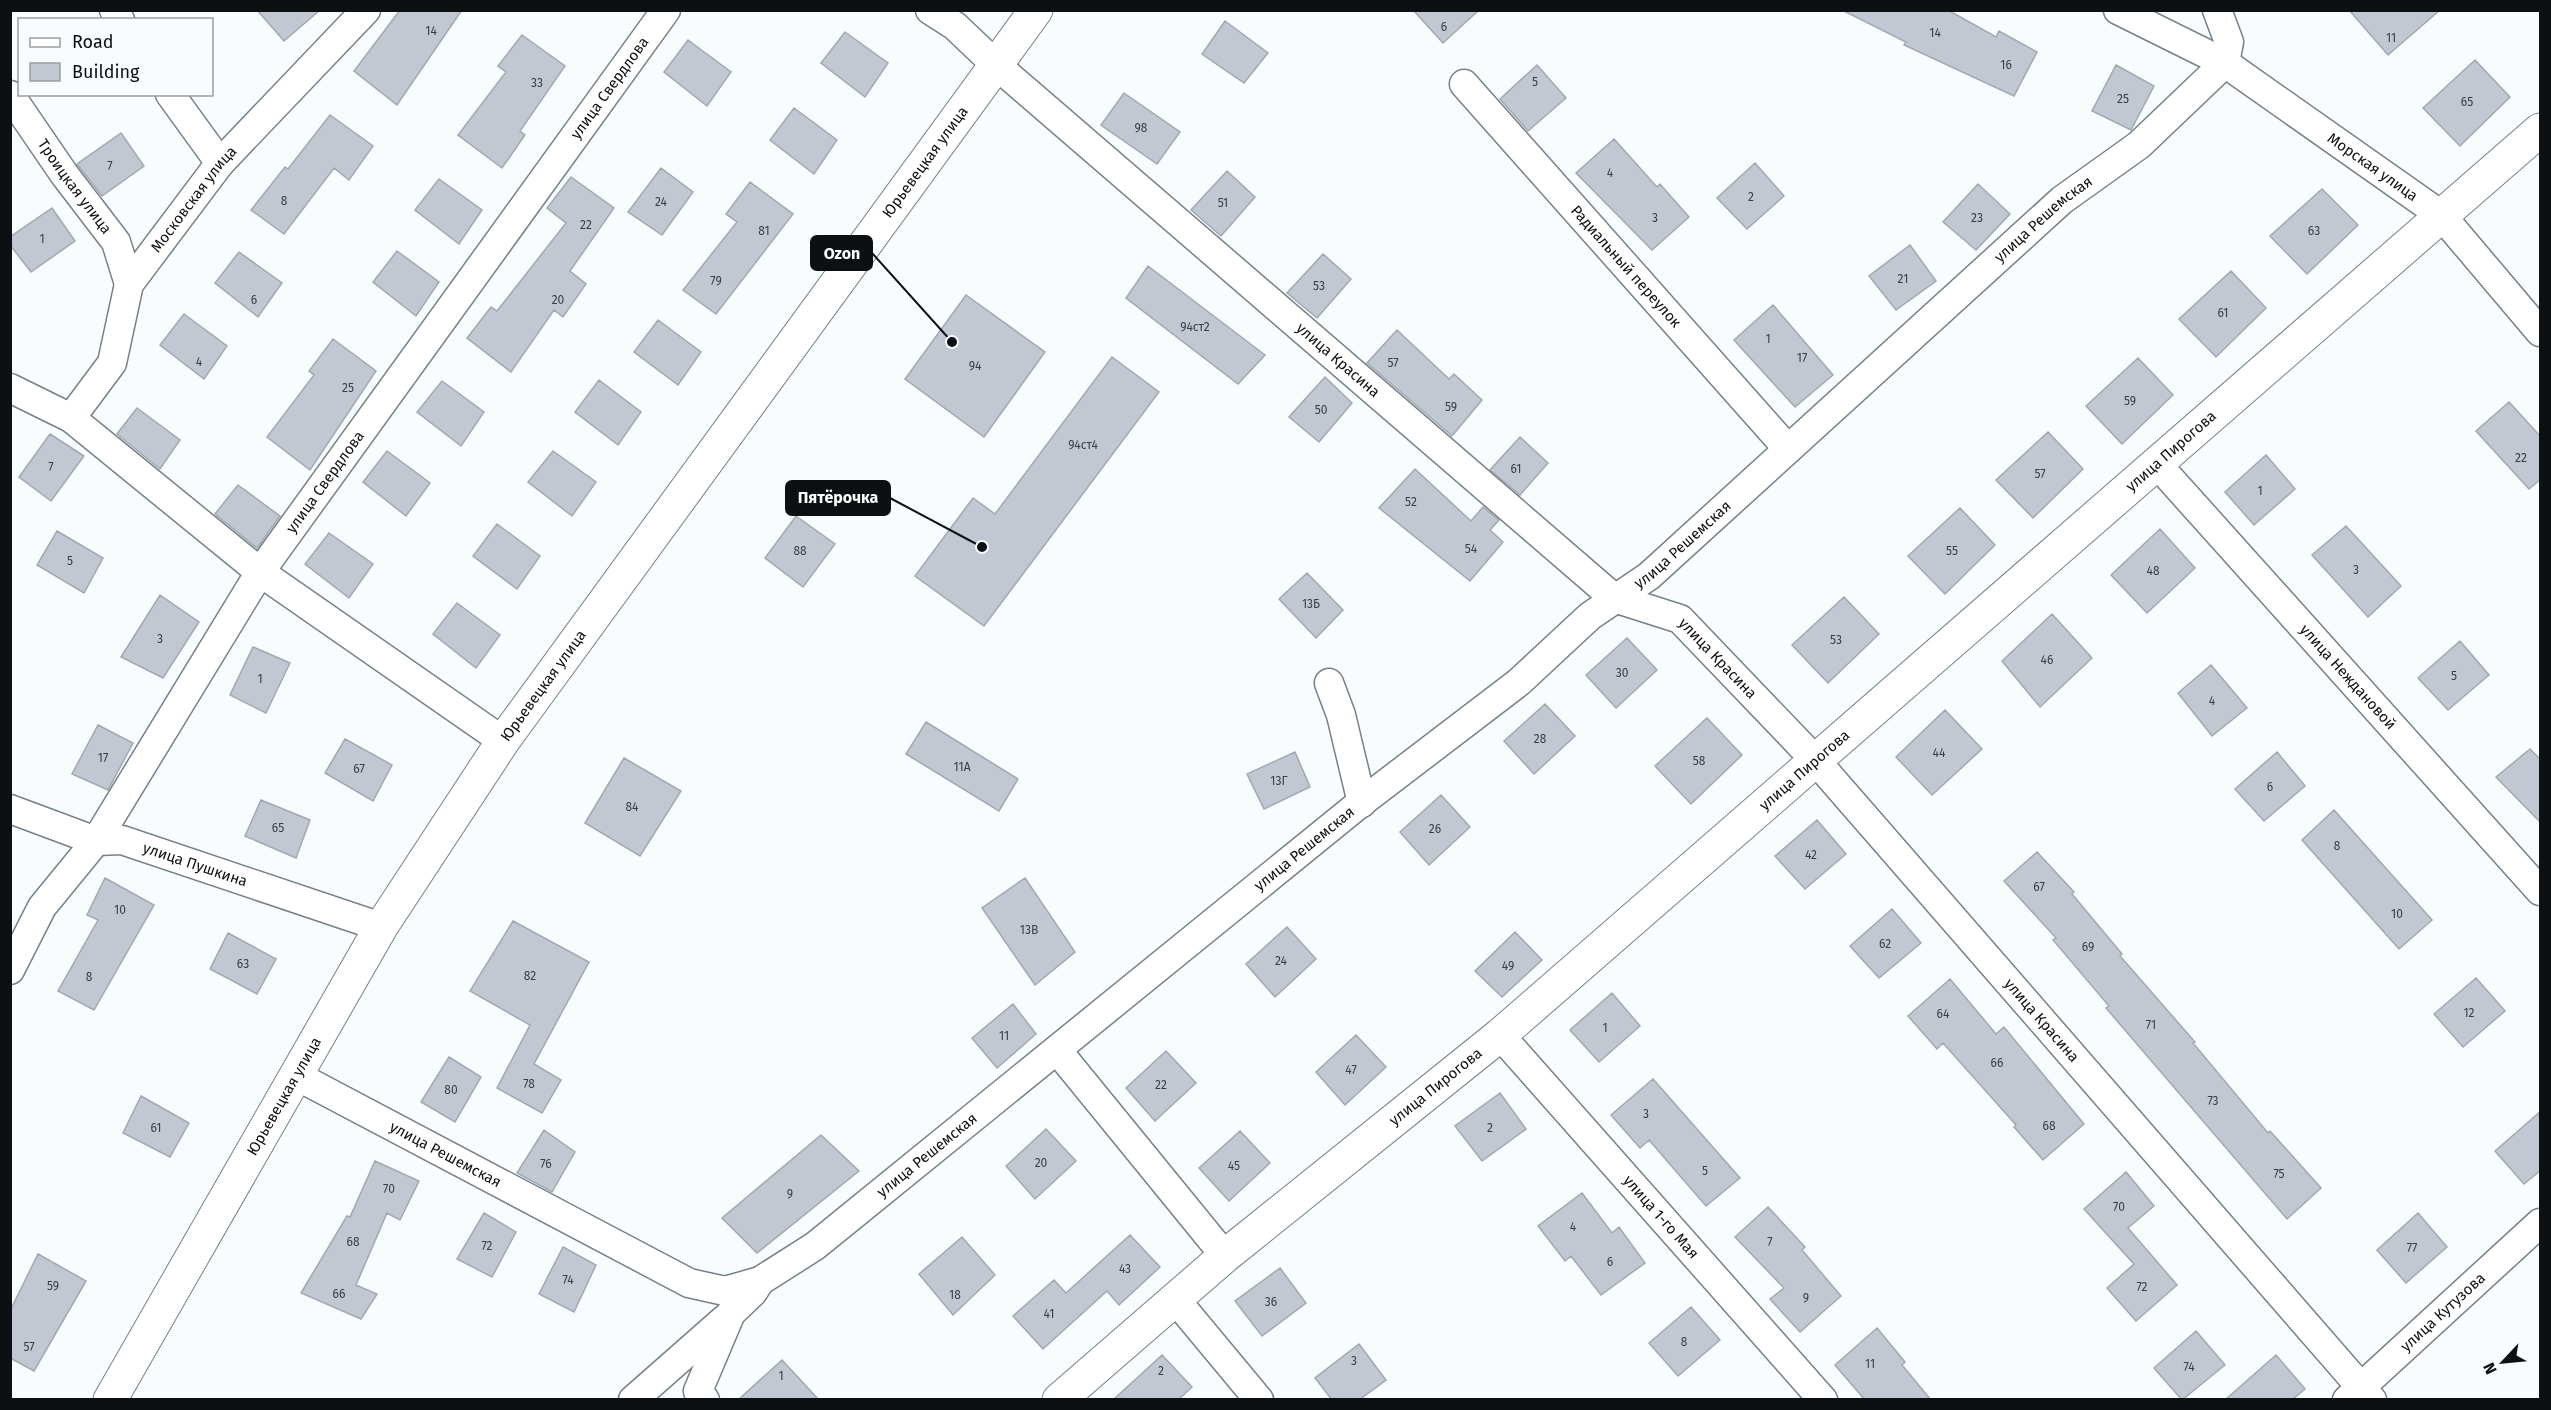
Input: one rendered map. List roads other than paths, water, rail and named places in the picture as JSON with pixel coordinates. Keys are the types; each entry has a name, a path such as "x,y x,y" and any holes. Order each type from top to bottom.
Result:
{"street":[{"name":"Московская улица","path":"70,418 112,363 129,285 220,163 366,10"},
{"name":"улица Свердлова","path":"10,970 42,907 96,841 260,572 666,10"},
{"name":"улица Красина","path":"930,10 955,26 995,64 1614,598 1680,620 1817,762 2360,1396"},
{"name":"Юрьевецкая улица","path":"110,1400 381,927 503,741 1036,10"},
{"name":"Морская улица","path":"2118,10 2225,63 2441,215 2541,332"},
{"path":"2217,10 2229,42 2225,63"},
{"name":"улица Решемская","path":"297,1077 689,1283 725,1291 760,1281 815,1246 1362,802 1519,682 1590,616 1649,576 2062,200 2139,145 2225,63"},
{"name":"Радиальный переулок","path":"1464,84 1788,449"},
{"name":"Троицкая улица","path":"10,95 64,174 116,242 129,285"},
{"path":"171,96 220,163"},
{"name":"улица Пирогова","path":"1059,1400 1225,1256 1500,1035 1817,762 2541,130"},
{"path":"10,388 70,418 260,572 503,741"},
{"name":"улица Неждановой","path":"2157,464 2541,891"},
{"path":"1329,683 1341,715 1362,802"},
{"name":"улица Пушкина","path":"10,809 96,841 122,840 381,927"},
{"name":"улица 1-го Мая","path":"1500,1035 1823,1400"},
{"path":"1057,1050 1225,1256"},
{"name":"улица Кутузова","path":"2360,1396 2541,1223"},
{"path":"633,1400 731,1313 753,1292 760,1281"},
{"path":"1175,1299 1259,1400"},
{"path":"705,1400 698,1391 731,1313"}],"place":[{"name":"Ozon","path":"952,342"},
{"name":"Пятёрочка","path":"982,547"}]}
